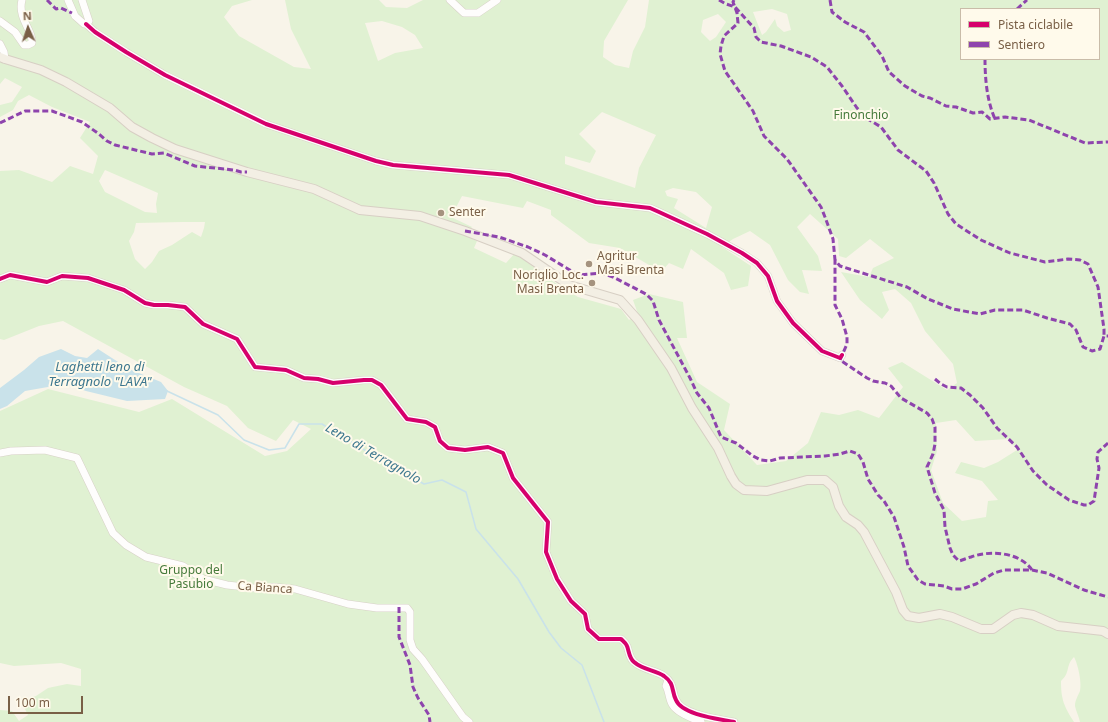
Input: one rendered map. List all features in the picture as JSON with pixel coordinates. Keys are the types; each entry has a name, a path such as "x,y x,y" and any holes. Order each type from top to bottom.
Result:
{"main road":[{"path":"2,58 40,70 66,82 110,108 132,127 175,149 247,172 314,189 360,210 420,216 465,231 522,253 569,285 620,300 638,320 671,368 692,408 718,448 736,484 744,490 766,491 807,480 825,480 833,487 839,506 846,517 858,525 864,532 896,592 903,610 908,616 919,618 940,614 952,617 981,629 993,629 1013,615 1021,613 1033,615 1058,626 1104,631 1108,634"}],"street":[{"path":"0,21 15,32 24,44 28,45 32,43 32,35 23,18 21,4 22,0"},
{"path":"68,0 75,16 95,32 126,52 165,75 266,124 376,161 393,165 509,174 596,202 650,208 707,234 757,263 768,276 777,301 793,323 822,351 840,358 842,355"},
{"path":"82,0 89,21 86,24"},
{"path":"450,0 464,13 478,13 497,0"},
{"path":"0,44 4,52 2,58"},
{"path":"0,279 10,275 48,282 62,276 88,278 124,290 145,303 185,307 203,324 237,340 255,367 261,369 271,368 286,370 304,378 318,379 333,383 372,380 381,385 407,419 426,422 434,427 440,442 448,448 465,450 488,447 503,453 513,478 548,522 546,552 558,579 571,601 585,614 588,629 599,639 621,639 627,644 628,652 633,661 642,668 664,676 670,681 673,686 675,699 679,706 704,716 734,722"},
{"name":"Ca Bianca","path":"0,453 11,451 46,450 77,458 113,533 126,545 146,557 183,566 203,579 227,585 254,588 274,587 288,589 348,604 377,608 407,608 410,612 410,640 413,649 463,717 469,722"},
{"path":"668,680 666,686 671,703 678,710 701,722"}],"green space":[{"path":"0,0 252,0 232,6 224,17 239,36 294,67 311,69 291,29 285,0 379,0 386,7 407,8 423,0 628,0 604,41 603,57 615,65 629,68 633,51 645,27 649,0 1108,0 1108,722 1080,722 1075,706 1080,691 1080,679 1074,657 1071,660 1066,675 1061,681 1064,703 1074,722 0,722 0,710 12,711 19,721 28,715 21,701 36,696 48,688 67,684 81,686 81,669 61,663 14,666 0,663 0,411 48,389 139,412 172,399 265,456 287,451 311,429 293,420 276,441 248,428 227,406 184,387 63,321 39,326 4,340 0,339 0,171 19,170 52,182 70,166 93,174 98,156 80,138 90,122 52,107 29,95 18,101 13,110 0,117 0,105 12,102 22,87 5,78 0,84","holes":["772,9 787,14 791,30 784,32 777,26 775,19 766,32 762,35 753,12","718,14 726,22 716,37 710,41 701,32 703,20","382,21 402,27 415,35 423,48 395,53 378,61 365,23","602,112 656,135 639,168 635,188 565,164 565,156 590,163 596,151 579,134","105,170 158,193 156,204 157,213 145,212 105,192 99,181","673,188 696,192 712,207 706,228 674,208 678,199 667,196 665,191","462,196 523,208 527,201 551,210 551,215 589,243 620,248 661,272 669,263 683,269 691,249 724,273 731,290 748,286 751,266 722,247 733,239 750,231 770,245 788,280 800,292 809,294 802,270 822,271 818,256 797,227 810,214 838,239 839,256 846,258 870,239 894,258 873,268 869,277 841,272 860,300 882,319 889,310 882,292 895,289 911,303 925,331 953,364 957,383 947,390 902,362 888,368 903,387 879,418 858,410 839,415 821,412 808,443 786,461 757,465 724,430 730,404 697,382 677,338 687,338 683,302 649,294 633,300 638,314 629,320 621,309 578,297 554,282 515,253 506,263 474,248 477,241 466,236 472,227 451,217","183,222 205,222 201,237 192,232 172,245 159,251 152,262 145,269 135,259 129,241 134,232 136,223","956,420 975,441 1009,439 1017,450 998,462 984,468 961,462 955,473 982,481 998,500 988,501 986,517 962,521 943,503 931,470 937,451 936,423"]}],"water":[{"name":"Laghetti leno di Terragnolo \"LAVA\"","path":"61,349 75,356 87,358 98,349 129,369 161,382 168,391 165,399 127,401 65,384 25,391 7,406 0,409 0,388 39,357"}],"waterway":[{"name":"Leno di Terragnolo","path":"167,391 218,415 244,440 269,450 285,448 299,424 322,424 424,484 442,480 466,492 476,529 518,579 549,632 561,648 582,665 604,722"}],"marked path":[{"path":"47,0 56,9 61,8 72,13"},
{"path":"719,0 735,7 754,28 756,37 761,42 781,46 811,57 827,67 866,118 881,127 898,150 926,171 934,183 948,214 956,224 981,240 1010,253 1045,262 1068,259 1080,260 1088,264 1098,287 1104,336"},
{"path":"734,0 733,2 737,13 738,23 724,36 721,46 720,54 725,71 753,111 764,136 787,159 821,207 833,239 835,260"},
{"path":"830,0 832,12 845,22 864,32 882,56 889,72 905,86 922,96 930,98 946,106 956,107 973,113 982,112 990,119 1005,117 1029,120 1085,143 1108,142"},
{"path":"1018,8 1027,0"},
{"path":"985,60 987,90 995,119"},
{"path":"0,123 25,111 52,111 82,122 107,141 115,145 152,154 164,153 195,166 247,172"},
{"path":"465,231 499,237 528,247 545,255 578,275 601,273 613,277 646,294 653,301 659,320 697,393 709,408 721,437 736,443 753,456 761,460 770,461 780,458 825,456 850,451 858,454 863,462 868,479 894,517 904,547 908,566 918,580 925,584 944,586 952,589 962,589 976,584 994,573 1004,570 1032,570 1047,573 1084,590 1108,597"},
{"path":"1032,570 1020,559 1004,554 995,553 979,555 959,561 953,555 945,527 944,510 935,493 927,467 933,454 935,444 935,427 932,419 927,413 901,398 891,386 867,378 840,360 847,344 847,337 842,319 835,305 835,260 840,266 907,287 928,299 953,309 980,314 995,310 1023,310 1070,324 1076,330 1083,347 1092,351 1100,349 1104,336 1108,336"},
{"path":"935,379 947,387 961,388 970,395 983,408 997,428 1017,447 1033,471 1047,485 1069,500 1084,505 1088,505 1094,501 1099,468 1097,459 1098,452 1108,443"},
{"path":"399,607 399,637 410,665 413,687 429,715 430,722"}],"cycle path":[{"path":"86,24 95,32 165,75 266,124 376,161 393,165 509,175 596,202 650,208 707,234 757,263 768,276 777,301 793,323 822,351 840,358 842,355"},
{"path":"0,279 10,275 47,282 62,276 88,278 124,290 145,303 185,307 203,324 237,339 255,367 286,370 304,378 318,379 333,383 372,380 381,385 407,419 426,422 435,427 440,441 448,448 465,450 488,447 503,453 513,478 548,522 546,552 557,579 571,601 585,614 588,629 599,639 621,639 627,645 630,656 634,662 641,667 664,676 670,682 676,700 686,709 702,716 734,722"}],"place":[{"name":"Senter","path":"441,213"},
{"name":"Agritur Masi Brenta","path":"589,264"},
{"name":"Noriglio Loc. Masi Brenta","path":"592,283"}],"park label":[{"name":"Finonchio","path":"861,116"},
{"name":"Gruppo del Pasubio","path":"191,578"}]}
